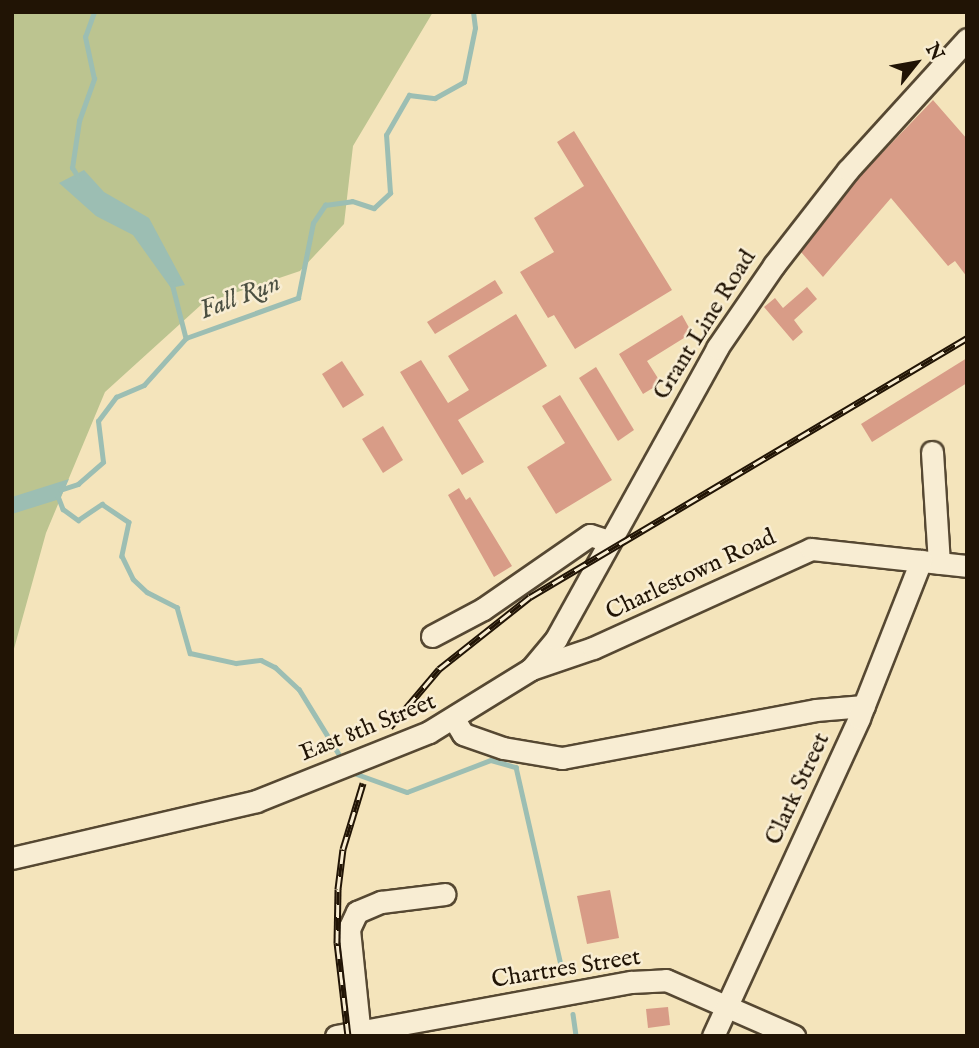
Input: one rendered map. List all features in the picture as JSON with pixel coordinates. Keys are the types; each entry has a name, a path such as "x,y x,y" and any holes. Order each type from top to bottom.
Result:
{"street":[{"name":"Grant Line Road","path":"531,669 556,639 717,348 774,265 848,170 967,39"},
{"name":"Clark Street","path":"713,1036 930,562 932,452"},
{"path":"432,635 483,609 590,535 609,541"},
{"name":"Charlestown Road","path":"454,719 531,669 593,648 811,549 967,566"},
{"name":"East 8th Street","path":"12,858 256,802 454,719 463,734 503,748 562,758 825,709 864,706"},
{"path":"359,1034 349,929 357,912 381,902 445,894"},
{"name":"Chartres Street","path":"336,1036 648,980 682,984 794,1036"}],"green space":[{"path":"12,12 433,12 353,146 344,224 300,271 202,304 105,392 46,533 12,656"}],"water":[{"path":"84,170 104,192 149,218 185,285 171,288 133,235 96,216 59,183"},
{"path":"69,479 60,499 12,514 12,497"}],"building":[{"path":"933,100 967,139 967,277 955,261 948,266 891,198 823,277 801,252 858,178"},
{"path":"574,131 672,290 575,349 554,315 548,318 520,272 554,252 534,218 584,186 557,142"},
{"path":"495,280 503,293 435,334 427,322"},
{"path":"807,287 817,299 794,320 803,332 793,341 764,307 775,298 783,308"},
{"path":"516,314 547,366 458,420 484,462 462,475 400,372 421,360 448,403 469,390 448,356"},
{"path":"682,315 692,333 647,361 661,383 643,394 619,354"},
{"path":"967,358 967,383 872,442 861,424"},
{"path":"342,361 364,395 343,408 322,374"},
{"path":"596,367 634,430 618,441 579,378"},
{"path":"560,395 612,480 556,514 527,467 565,443 542,406"},
{"path":"383,426 403,460 383,473 362,439"},
{"path":"459,488 466,500 470,497 512,566 494,577 448,495"},
{"path":"610,890 619,938 587,944 577,896"},
{"path":"668,1007 670,1025 648,1028 646,1009"}],"waterway":[{"path":"79,179 72,168 79,121 94,79 85,37 94,12"},
{"name":"Fall Run","path":"60,490 78,484 103,462 98,421 116,397 144,385 186,338 298,298 313,223 325,205 352,201 374,208 390,193 386,135 409,95 435,98 464,82 475,28 473,12"},
{"path":"172,283 186,338"},
{"path":"58,496 63,509 78,520 102,504 129,522 122,556 133,579 147,592 177,607 190,653 236,663 261,660 275,667 299,689 340,756"},
{"path":"354,773 407,792 491,760 516,767 562,969"},
{"path":"573,1014 576,1036"}],"railway":[{"path":"390,727 439,669 530,597 967,338"},
{"path":"348,1036 337,943 338,889 343,849 363,783"}]}
